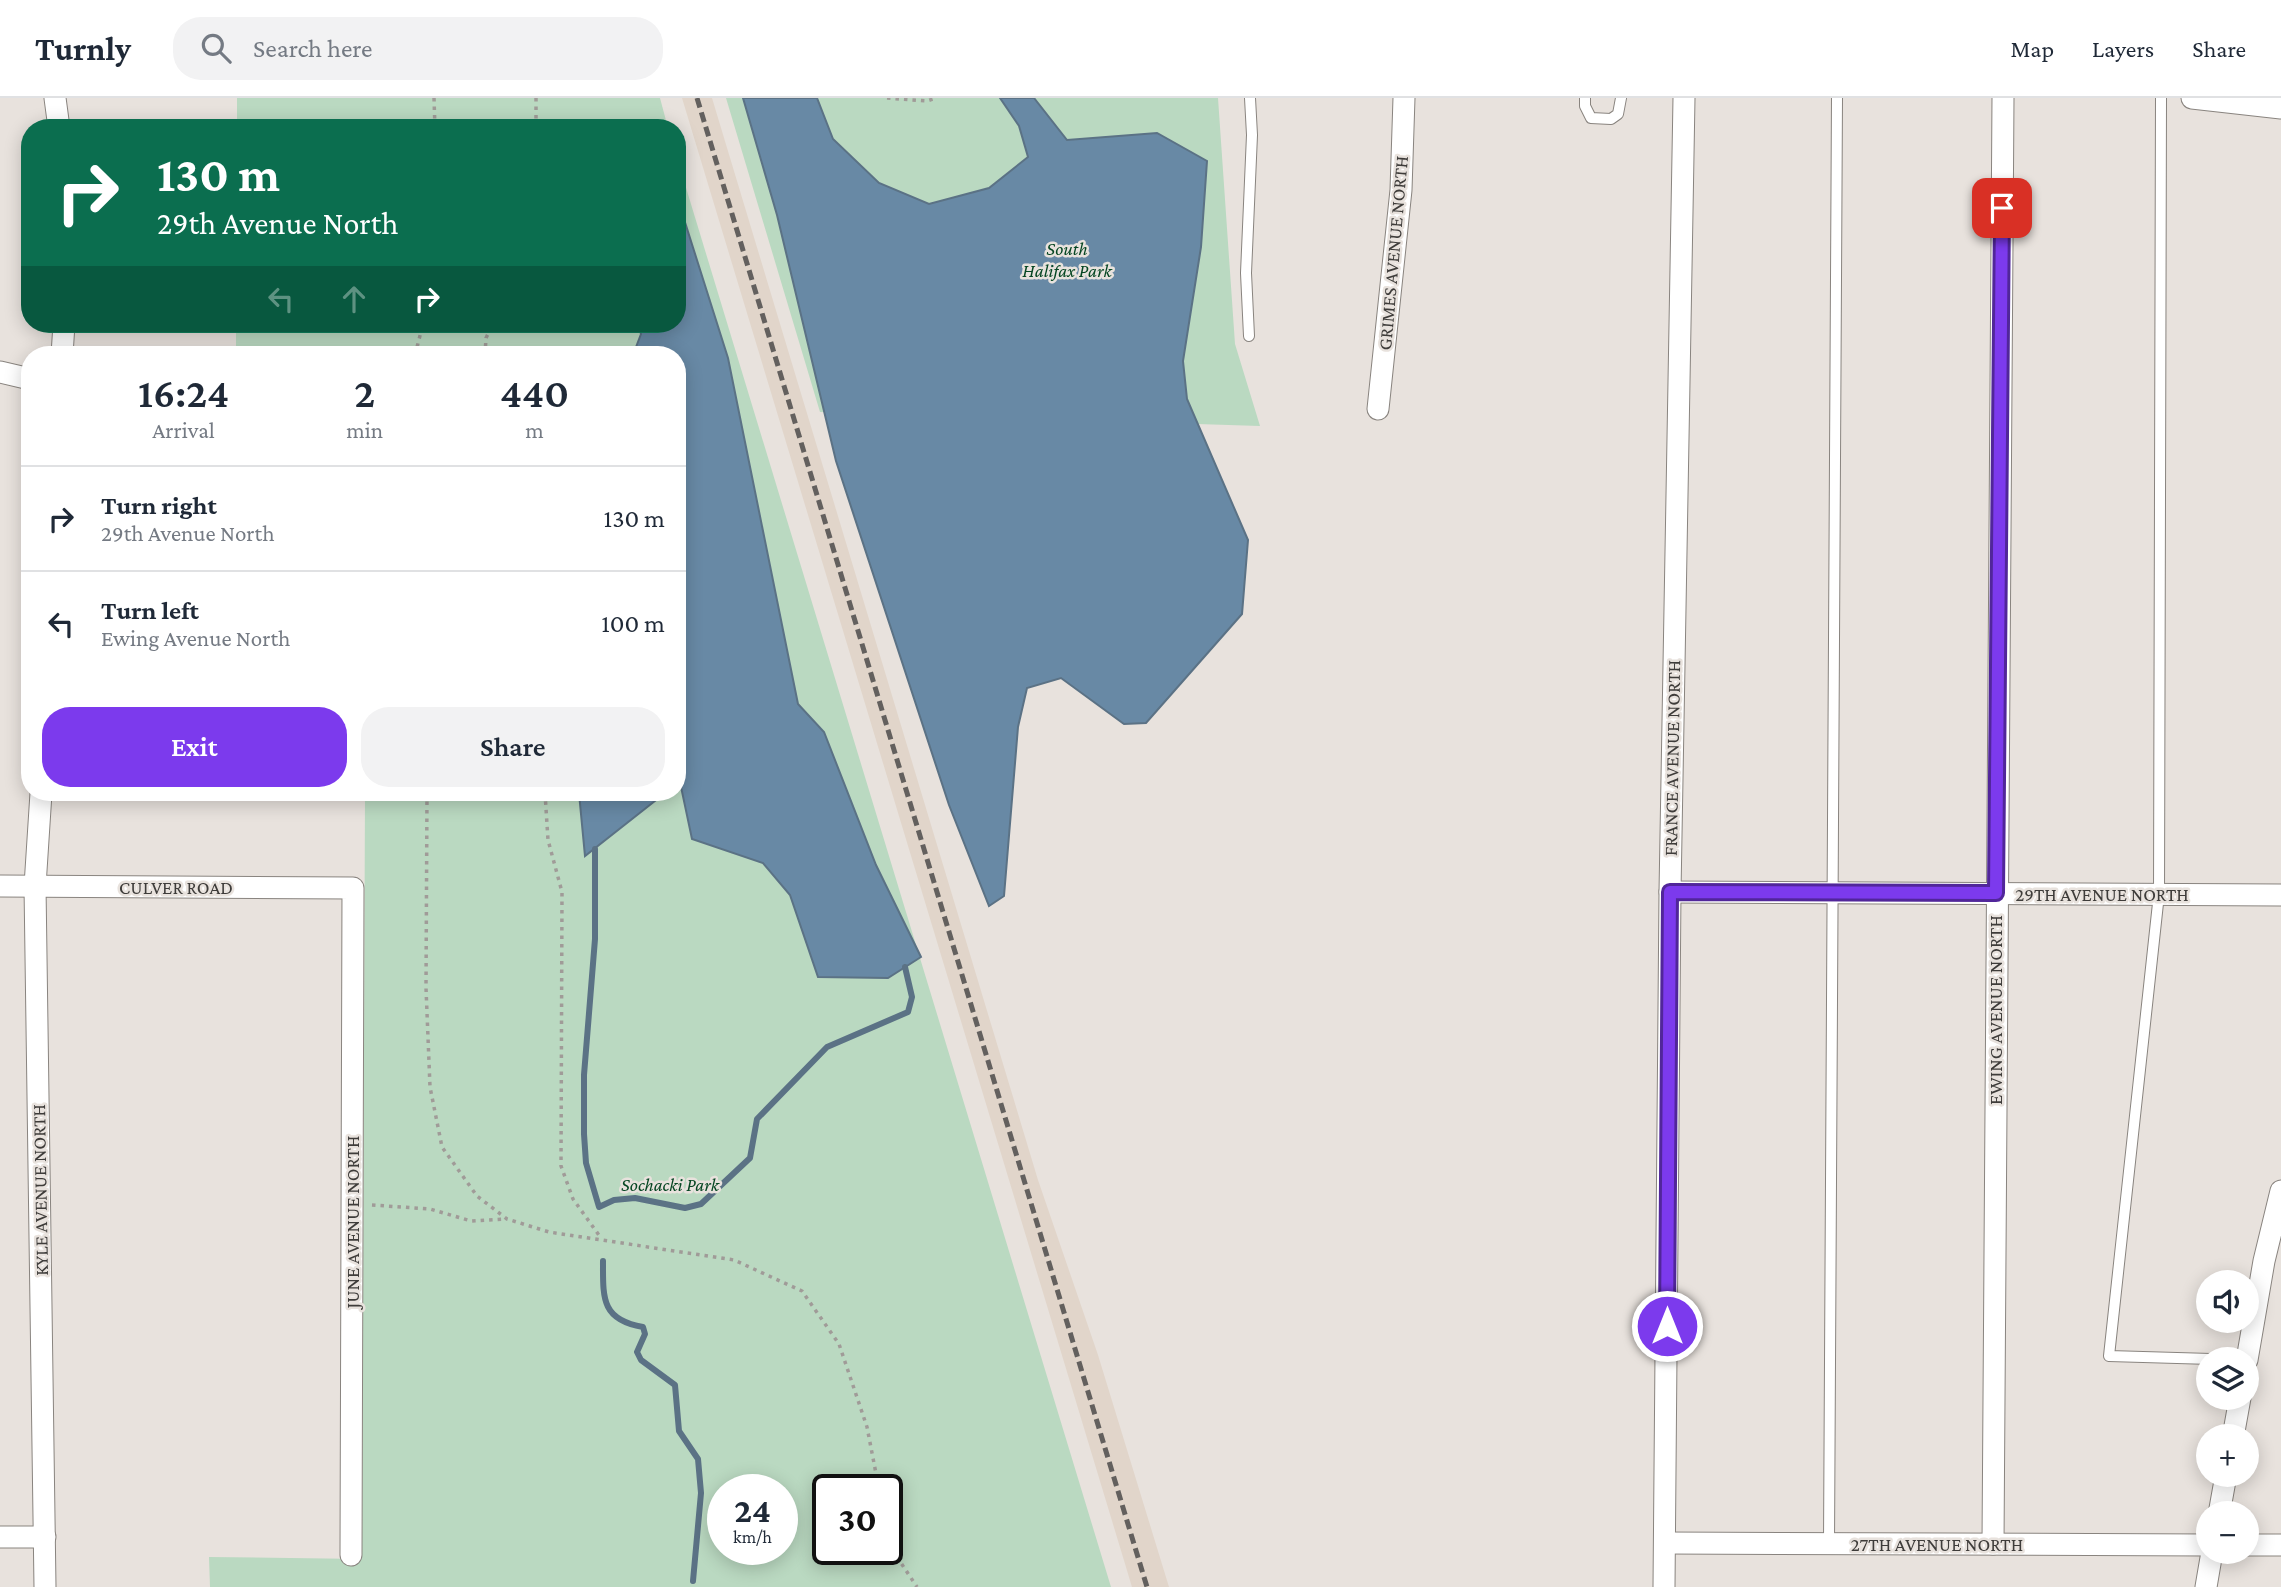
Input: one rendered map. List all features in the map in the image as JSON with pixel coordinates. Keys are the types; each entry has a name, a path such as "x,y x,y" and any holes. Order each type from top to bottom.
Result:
{"street":[{"path":"55,98 58,119"},
{"name":"GRIMES AVENUE NORTH","path":"1378,409 1401,190 1404,98"},
{"name":"FRANCE AVENUE NORTH","path":"1664,1587 1670,892 1684,98"},
{"name":"EWING AVENUE NORTH","path":"1993,1544 2003,98"},
{"path":"2192,98 2281,108"},
{"path":"0,372 21,377"},
{"name":"KYLE AVENUE NORTH","path":"40,801 35,886 45,1587"},
{"name":"CULVER ROAD","path":"0,886 353,888"},
{"name":"JUNE AVENUE NORTH","path":"351,1555 353,888"},
{"name":"29TH AVENUE NORTH","path":"1670,892 2281,895"},
{"path":"2248,1347 2264,1261 2281,1191"},
{"path":"0,1537 45,1537"},
{"name":"27TH AVENUE NORTH","path":"1665,1542 2196,1545"},
{"path":"2259,1545 2281,1545"},
{"path":"2206,1587 2210,1564"}],"lane":[{"path":"1249,335 1246,273 1252,135 1250,98"},
{"path":"1585,98 1585,106 1591,118 1602,120 1618,114 1621,98"},
{"path":"1829,1543 1837,98"},
{"path":"2161,98 2159,894 2109,1356 2196,1359"}],"path":[{"path":"434,98 435,119"},
{"path":"536,98 536,119"},
{"path":"887,98 927,101 936,98"},
{"path":"426,801 426,988 432,1099 442,1147 477,1196 507,1219 549,1233 601,1238 734,1260 802,1291 839,1344 867,1427 876,1474"},
{"path":"546,801 548,839 562,892 561,1166 573,1199 601,1238"},
{"path":"352,1205 430,1209 471,1221 507,1219"},
{"path":"902,1565 917,1587"}],"shaded area":[{"path":"682,98 712,98 1038,1180 1098,1355 1169,1587 1132,1587"}],"green space":[{"path":"237,98 660,98 666,119 237,119"},
{"name":"South Halifax Park","path":"726,98 1218,98 1235,344 1260,426 820,412"},
{"name":"Sochacki Park","path":"686,188 1111,1587 210,1587 209,1557 362,1559 365,801 686,801 686,346 236,346 236,333 686,333"}],"water":[{"path":"743,98 817,98 833,139 879,183 929,204 989,188 1028,157 1019,126 1000,98 1034,98 1067,140 1157,133 1207,161 1201,247 1183,361 1187,399 1248,540 1242,614 1146,723 1124,724 1061,678 1027,688 1018,727 1004,896 989,906 949,805 836,461 777,215"},
{"path":"686,225 728,358 798,704 824,732 876,865 921,957 888,978 818,977 790,895 763,863 692,839 684,801 686,346 636,346 641,334 686,333"},
{"path":"580,801 655,801 585,856"}],"waterway":[{"path":"595,849 595,939 584,1075 584,1134 586,1163 599,1207 614,1200 635,1198 685,1208 701,1204 750,1158 757,1119 827,1047 908,1012 912,997 905,967"},
{"path":"603,1261 603,1286 607,1305 619,1319 643,1327 645,1334 637,1352 641,1360 675,1385 679,1431 698,1459 701,1493 693,1581"}],"railway":[{"path":"697,98 1147,1587"}],"route":[{"path":"1667,1326 1670,892 1996,893 2002,208"}]}
